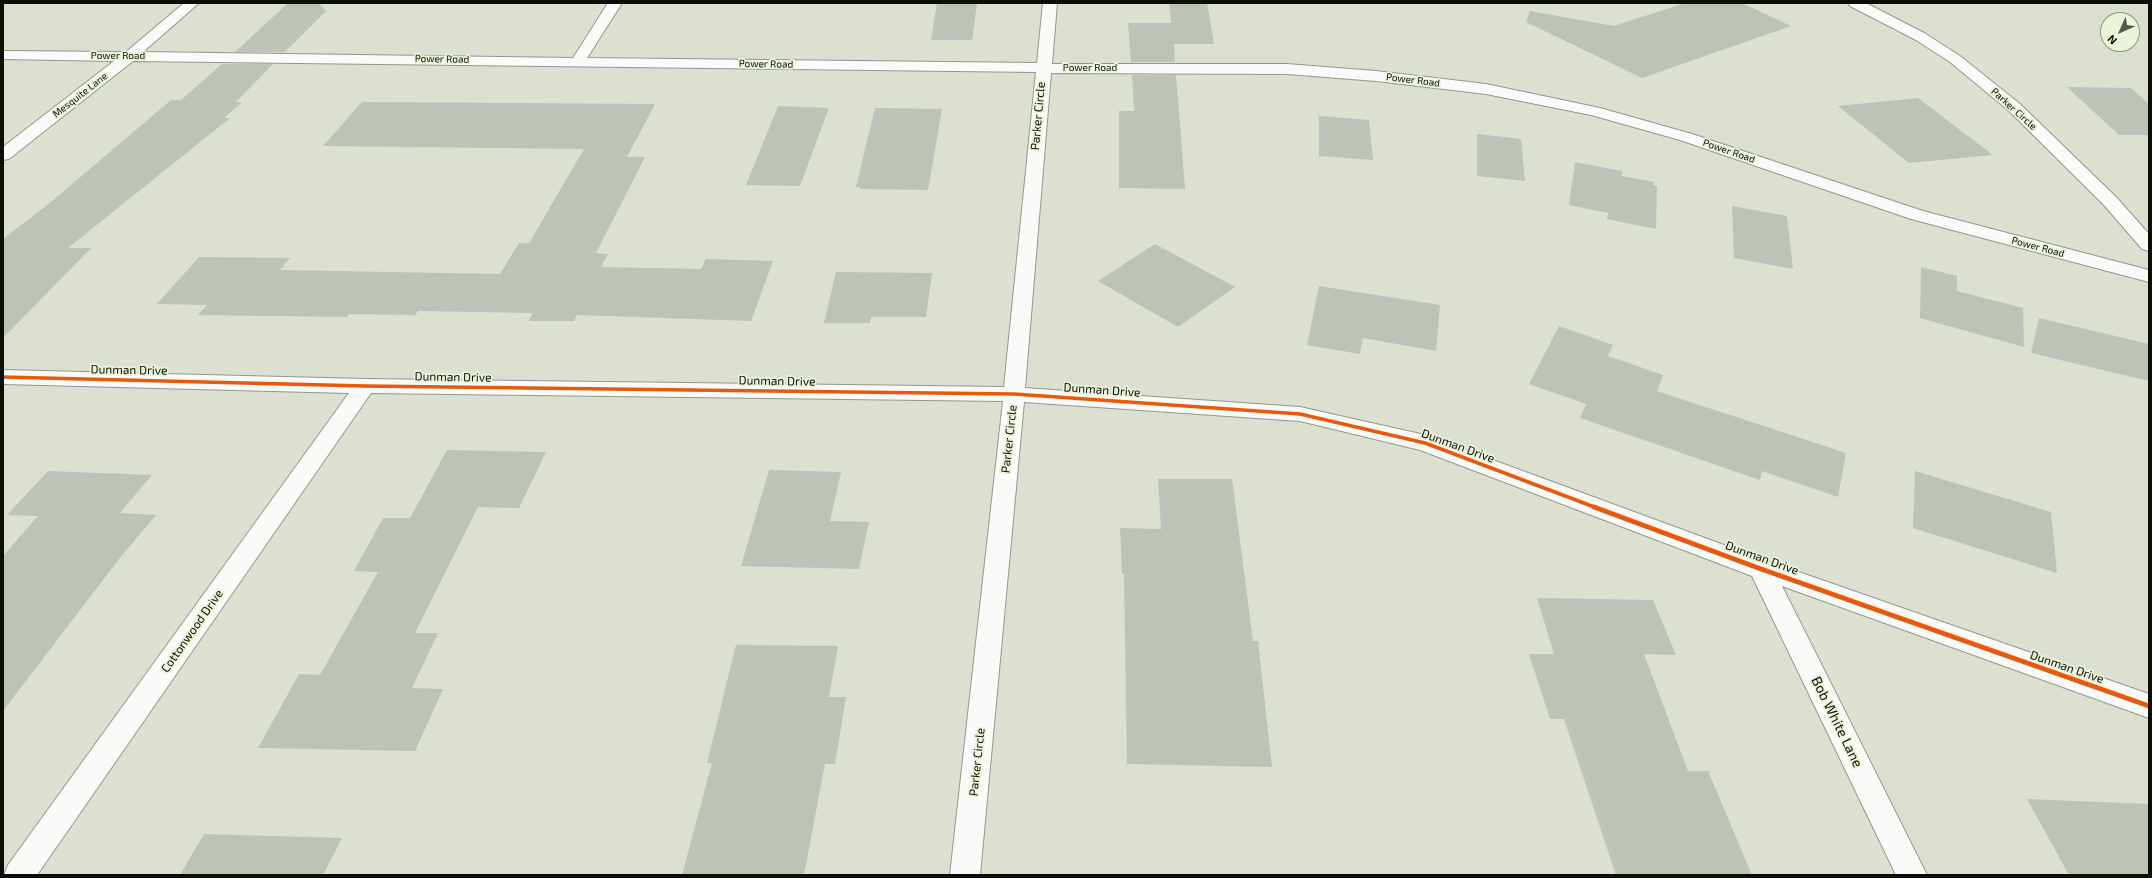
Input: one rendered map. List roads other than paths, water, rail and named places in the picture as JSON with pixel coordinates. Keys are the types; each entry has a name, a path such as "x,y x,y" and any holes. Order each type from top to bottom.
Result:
{"street":[{"name":"Mesquite Lane","path":"3,155 130,56 192,3"},
{"path":"578,61 615,3"},
{"name":"Parker Circle","path":"965,875 1014,394 1042,68 1050,3"},
{"name":"Parker Circle","path":"1855,3 1914,33 1955,58 2014,108 2110,201 2149,245"},
{"name":"Power Road","path":"3,55 1042,68 1287,69 1376,76 1486,89 1589,110 1686,137 1917,215 2149,276"},
{"name":"Dunman Drive","path":"3,377 365,386 1014,394 1300,414 1424,443 1761,569 2149,706"},
{"name":"Cottonwood Drive","path":"19,875 365,386"},
{"name":"Bob White Lane","path":"1761,569 1912,875"}]}
